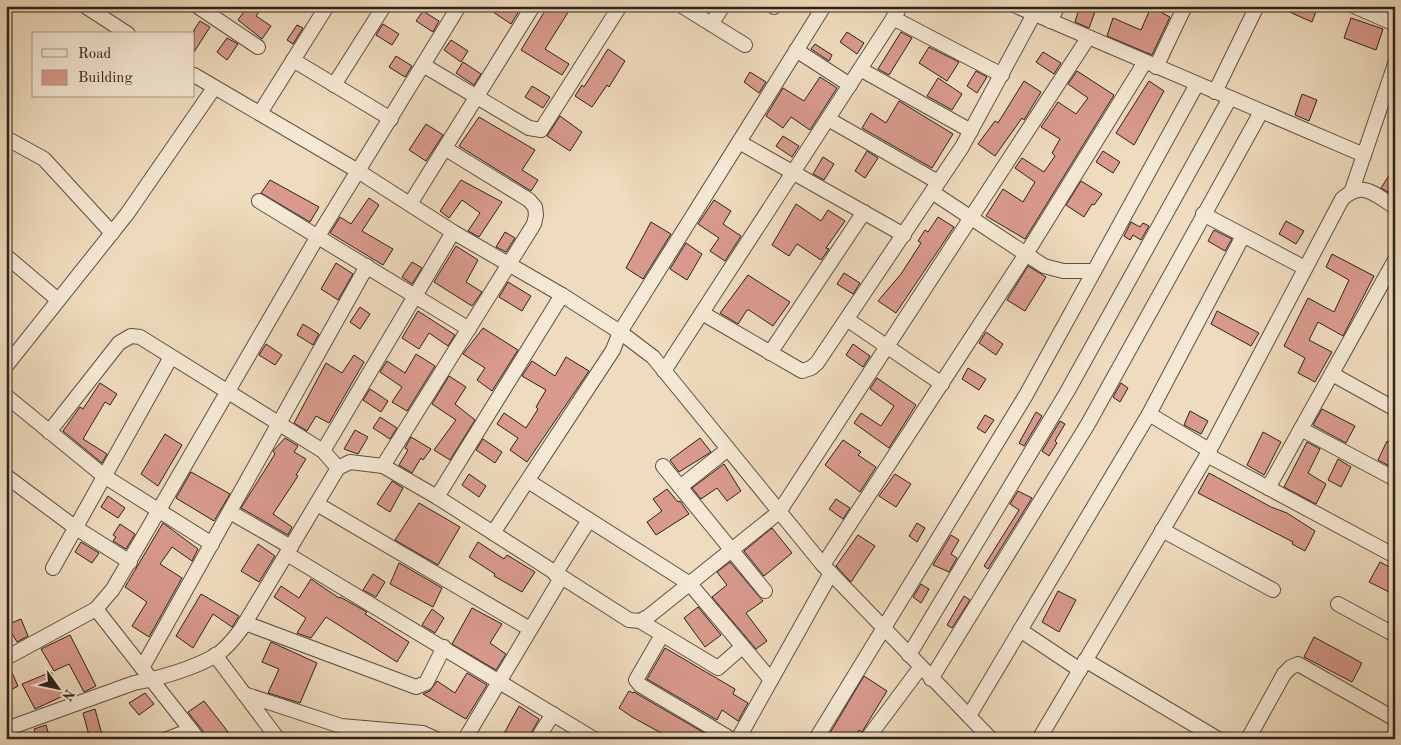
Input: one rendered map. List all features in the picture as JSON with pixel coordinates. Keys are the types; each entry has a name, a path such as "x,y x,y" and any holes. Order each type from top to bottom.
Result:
{"street":[{"path":"197,6 258,47"},
{"path":"334,85 384,6"},
{"path":"6,658 96,609 114,589 318,236 459,6"},
{"path":"410,204 446,149 533,6"},
{"path":"423,65 529,128 541,130 620,6"},
{"path":"682,6 745,46"},
{"path":"711,24 722,6"},
{"path":"493,533 613,350 620,332 824,6"},
{"path":"664,371 901,6"},
{"path":"1016,6 1364,155"},
{"path":"1050,21 1058,6"},
{"path":"738,739 771,680 827,569 942,384 1150,64 1185,6"},
{"path":"1215,92 1257,6"},
{"path":"1354,6 1395,24"},
{"path":"87,7 125,32"},
{"path":"260,113 293,60 320,9"},
{"path":"702,313 802,371 811,368 848,320 971,131 1034,14"},
{"path":"893,18 1002,75"},
{"path":"640,621 690,584 779,512 1088,38"},
{"path":"796,50 850,84"},
{"path":"293,60 391,119"},
{"path":"1352,190 1395,64"},
{"path":"860,69 971,131"},
{"path":"195,76 358,172 453,232 562,295 620,332 653,358 827,569 920,668 991,739"},
{"path":"816,739 1009,423 1197,84"},
{"path":"6,366 127,214 214,88"},
{"path":"908,655 1055,413 1230,98"},
{"path":"932,679 1092,418 1261,112"},
{"path":"828,119 935,187 972,217 1026,254 1052,269 1094,271"},
{"path":"6,138 44,159 112,233"},
{"path":"739,142 904,235"},
{"path":"383,466 510,264 534,224 536,215 535,207 530,200 446,149"},
{"path":"1039,739 1208,452 1342,199 1352,190 1360,188 1395,207"},
{"path":"259,201 469,329"},
{"path":"770,353 864,212"},
{"path":"1203,214 1305,268"},
{"path":"322,451 453,232"},
{"path":"969,716 1148,414 1243,236"},
{"path":"6,256 58,300"},
{"path":"1268,488 1395,260"},
{"path":"142,668 367,266"},
{"path":"437,497 562,295"},
{"path":"848,320 942,384"},
{"path":"49,432 125,338 131,336 140,337 322,451 338,468"},
{"path":"53,568 171,357"},
{"path":"1332,374 1395,409"},
{"path":"6,396 104,476 212,544"},
{"path":"1148,414 1268,488 1395,556"},
{"path":"1301,429 1395,480"},
{"path":"680,487 728,449"},
{"path":"6,729 215,655 229,645 245,623 338,468 350,462 383,466 437,497 629,620 640,621 718,668 742,647"},
{"path":"663,466 765,591"},
{"path":"6,476 76,528 130,562"},
{"path":"528,481 690,584 771,680"},
{"path":"317,504 530,629"},
{"path":"230,512 594,739"},
{"path":"465,739 530,629 588,520"},
{"path":"1162,530 1273,590"},
{"path":"1338,604 1395,635"},
{"path":"96,609 194,734 167,739"},
{"path":"245,623 416,687 426,683 444,647"},
{"path":"1020,630 1218,739"},
{"path":"662,635 636,680 640,685 731,739"},
{"path":"215,655 278,739"},
{"path":"1248,739 1284,674 1291,667 1298,664 1395,719"},
{"path":"868,739 920,668"},
{"path":"244,694 341,726 423,733 436,739"},
{"path":"537,739 553,714"}],"building":[{"path":"248,6 259,12 256,16 271,26 262,39 238,20"},
{"path":"484,6 522,6 511,24"},
{"path":"548,6 572,6 545,49 569,64 562,75 521,50"},
{"path":"1080,6 1096,9 1089,28 1075,22"},
{"path":"1276,6 1318,6 1312,22"},
{"path":"1151,7 1170,17 1152,55 1107,36 1113,18 1141,30"},
{"path":"423,11 439,21 433,32 416,21"},
{"path":"1351,18 1383,29 1376,50 1344,38"},
{"path":"200,21 210,27 195,50 195,32 194,30"},
{"path":"383,24 399,34 392,45 376,35"},
{"path":"297,25 303,28 293,44 287,40"},
{"path":"847,32 864,43 857,54 840,42"},
{"path":"901,32 912,38 889,75 878,69"},
{"path":"227,38 238,44 227,60 217,52"},
{"path":"451,40 468,51 461,62 444,50"},
{"path":"815,44 832,55 829,61 811,49"},
{"path":"929,47 959,62 947,81 919,63"},
{"path":"608,49 625,61 609,87 607,85 592,107 575,96 582,85 584,87"},
{"path":"1043,52 1061,63 1054,74 1036,62"},
{"path":"396,56 412,66 405,77 389,67"},
{"path":"463,62 481,74 474,85 456,73"},
{"path":"976,71 987,77 977,93 967,86"},
{"path":"1077,71 1114,95 1025,239 986,216 1003,189 1023,202 1035,182 1015,168 1022,158 1044,172 1055,156 1052,153 1060,139 1041,127 1058,102 1076,114 1088,98 1068,84"},
{"path":"750,72 766,82 759,93 744,82"},
{"path":"820,77 837,88 810,130 791,117 783,128 766,116 783,88 804,101"},
{"path":"938,78 962,94 952,110 927,96"},
{"path":"1024,81 1041,92 1024,120 1022,118 995,156 978,144 995,121 998,123"},
{"path":"1149,81 1164,91 1134,145 1116,133"},
{"path":"532,86 550,97 543,108 525,97"},
{"path":"1302,94 1317,100 1309,121 1295,115"},
{"path":"899,101 953,134 932,168 862,128 871,113 886,123"},
{"path":"560,116 582,132 570,151 547,136"},
{"path":"479,117 535,150 522,170 538,180 531,191 459,146"},
{"path":"426,124 443,135 426,161 409,150"},
{"path":"783,136 799,146 792,157 776,146"},
{"path":"867,151 878,158 865,178 855,171"},
{"path":"1103,151 1120,162 1113,173 1096,162"},
{"path":"823,157 834,164 824,180 813,174"},
{"path":"1395,166 1395,196 1381,188"},
{"path":"270,180 319,207 310,222 261,193"},
{"path":"461,180 502,202 479,237 468,231 480,213 462,200 449,218 440,211"},
{"path":"1081,181 1102,194 1094,205 1092,204 1084,217 1066,205"},
{"path":"369,198 379,205 362,231 393,249 383,265 330,233 340,217 351,224"},
{"path":"714,200 731,211 723,224 741,236 725,261 710,251 719,238 698,224"},
{"path":"796,204 821,221 828,210 845,221 826,248 829,249 821,260 797,244 789,256 772,245"},
{"path":"938,217 954,227 896,313 878,301 901,274 921,243 918,241 925,230 928,232"},
{"path":"1286,221 1304,231 1296,244 1279,234"},
{"path":"651,222 671,234 643,279 626,268"},
{"path":"1131,222 1140,227 1143,223 1149,226 1141,240 1133,235 1130,240 1124,236"},
{"path":"1214,230 1232,239 1225,251 1208,241"},
{"path":"505,232 515,238 506,252 496,247"},
{"path":"686,243 702,254 687,280 670,269"},
{"path":"456,246 478,260 466,282 482,292 472,306 434,282"},
{"path":"1332,254 1374,276 1343,336 1318,322 1309,340 1332,352 1315,382 1298,373 1305,358 1284,346 1308,298 1334,312 1349,280 1326,267"},
{"path":"412,262 422,268 412,284 402,277"},
{"path":"336,263 353,274 338,300 321,289"},
{"path":"1028,266 1046,277 1025,311 1007,300"},
{"path":"844,273 860,283 853,294 837,284"},
{"path":"748,275 790,302 773,326 749,310 747,310 738,324 720,313"},
{"path":"508,282 531,296 522,311 499,297"},
{"path":"360,307 370,314 360,329 350,322"},
{"path":"418,311 455,335 448,346 429,333 419,349 402,338"},
{"path":"1217,311 1259,333 1251,346 1211,324"},
{"path":"303,324 319,334 313,345 297,335"},
{"path":"483,328 518,350 492,391 477,380 485,368 463,354"},
{"path":"986,332 1003,344 996,355 979,343"},
{"path":"266,344 282,355 275,365 259,355"},
{"path":"853,344 870,356 863,367 846,355"},
{"path":"416,354 435,366 407,411 392,402 402,387 380,372 387,361 405,373"},
{"path":"354,355 364,362 329,423 316,416 307,431 294,423 326,363 342,373"},
{"path":"566,357 589,371 527,462 510,450 518,438 497,424 504,413 526,428 538,409 536,407 546,390 522,376 532,361 555,376"},
{"path":"968,368 986,379 979,390 962,379"},
{"path":"449,376 466,387 455,404 475,420 450,460 434,450 456,420 432,404"},
{"path":"877,378 916,405 889,448 854,423 861,413 881,426 894,406 870,389"},
{"path":"100,383 117,394 110,405 105,402 83,439 107,454 102,463 63,431 80,407 83,409"},
{"path":"1121,383 1128,388 1120,402 1113,397"},
{"path":"370,389 388,401 381,412 363,400"},
{"path":"1322,409 1355,426 1346,443 1313,425"},
{"path":"1190,411 1208,421 1201,434 1184,425"},
{"path":"1036,412 1042,416 1024,446 1019,443"},
{"path":"985,415 994,420 985,433 977,428"},
{"path":"380,417 397,428 390,439 373,428"},
{"path":"1060,421 1065,424 1049,456 1042,451"},
{"path":"355,430 368,437 358,454 344,449"},
{"path":"1263,432 1281,442 1264,475 1247,465"},
{"path":"165,434 182,445 158,486 141,474"},
{"path":"411,437 431,449 423,460 421,458 412,473 399,465 408,450 405,448"},
{"path":"285,438 298,446 294,452 306,459 296,475 298,476 273,514 292,527 288,535 241,508 275,454 273,451"},
{"path":"700,438 711,452 679,472 670,460"},
{"path":"483,439 502,452 495,463 476,450"},
{"path":"843,440 861,452 858,455 876,467 860,492 825,465"},
{"path":"1387,441 1395,446 1395,469 1378,460"},
{"path":"1307,442 1320,449 1308,473 1326,484 1316,504 1284,487"},
{"path":"1338,459 1351,467 1341,487 1328,480"},
{"path":"724,464 741,491 727,501 717,488 701,499 692,488"},
{"path":"191,472 230,494 214,521 176,498"},
{"path":"1209,473 1271,507 1287,513 1315,531 1305,551 1292,544 1293,542 1198,493"},
{"path":"469,474 486,486 479,497 462,485"},
{"path":"895,474 911,484 896,507 879,496"},
{"path":"392,481 403,488 390,512 377,504"},
{"path":"667,489 678,502 680,501 689,514 656,535 647,522 662,511 653,499"},
{"path":"1018,491 1032,498 988,569 984,566 1019,510 1010,504"},
{"path":"108,496 125,508 118,518 101,507"},
{"path":"836,499 850,508 843,519 829,509"},
{"path":"419,503 460,527 438,565 395,540"},
{"path":"163,523 198,549 192,561 172,547 160,564 182,578 149,637 132,626 147,602 125,587"},
{"path":"917,523 925,528 917,542 909,536"},
{"path":"120,524 135,534 126,549 113,541 116,537 113,535"},
{"path":"772,528 792,553 764,576 744,551"},
{"path":"858,535 875,546 851,582 836,566"},
{"path":"951,535 959,540 951,554 957,558 949,572 933,565"},
{"path":"81,542 99,553 92,563 75,552"},
{"path":"478,542 504,559 507,555 535,572 522,592 494,576 495,574 469,557"},
{"path":"258,544 275,556 259,582 241,571"},
{"path":"730,562 763,601 746,613 767,641 756,649 712,597 727,585 717,572"},
{"path":"1380,562 1393,569 1391,571 1395,573 1395,595 1369,582"},
{"path":"399,563 442,588 433,607 390,584"},
{"path":"373,574 385,582 376,597 363,590"},
{"path":"311,579 339,598 367,612 365,614 409,642 397,662 326,617 311,638 297,633 306,618 274,597 281,586 299,598"},
{"path":"921,584 929,589 921,603 913,597"},
{"path":"1058,591 1076,600 1059,632 1042,622"},
{"path":"201,594 239,616 232,627 213,614 193,648 176,636"},
{"path":"964,596 970,600 952,628 947,625"},
{"path":"698,607 721,635 705,647 684,618"},
{"path":"472,608 502,624 490,643 506,654 496,670 452,644"},
{"path":"432,609 444,618 435,633 422,625"},
{"path":"21,619 28,636 17,642 7,625"},
{"path":"70,635 96,686 84,692 69,664 54,671 41,649"},
{"path":"1314,637 1362,663 1352,682 1304,657"},
{"path":"271,642 317,663 300,703 268,693 279,669 262,662"},
{"path":"665,648 735,689 733,694 748,703 738,721 722,710 717,720 647,679"},
{"path":"9,666 18,686 6,693 6,667"},
{"path":"51,672 63,696 35,709 22,684"},
{"path":"467,673 487,685 466,719 423,694 430,691 437,681 455,693"},
{"path":"864,676 887,691 862,732 859,730 854,739 840,739 830,733"},
{"path":"629,691 634,692 706,734 704,739 672,739 632,717 619,708"},
{"path":"145,693 154,704 139,715 129,703"},
{"path":"204,701 233,739 209,739 188,712"},
{"path":"519,706 539,719 528,739 501,739"},
{"path":"95,709 103,739 90,739 83,713"},
{"path":"46,725 50,739 37,739 34,729"}]}
